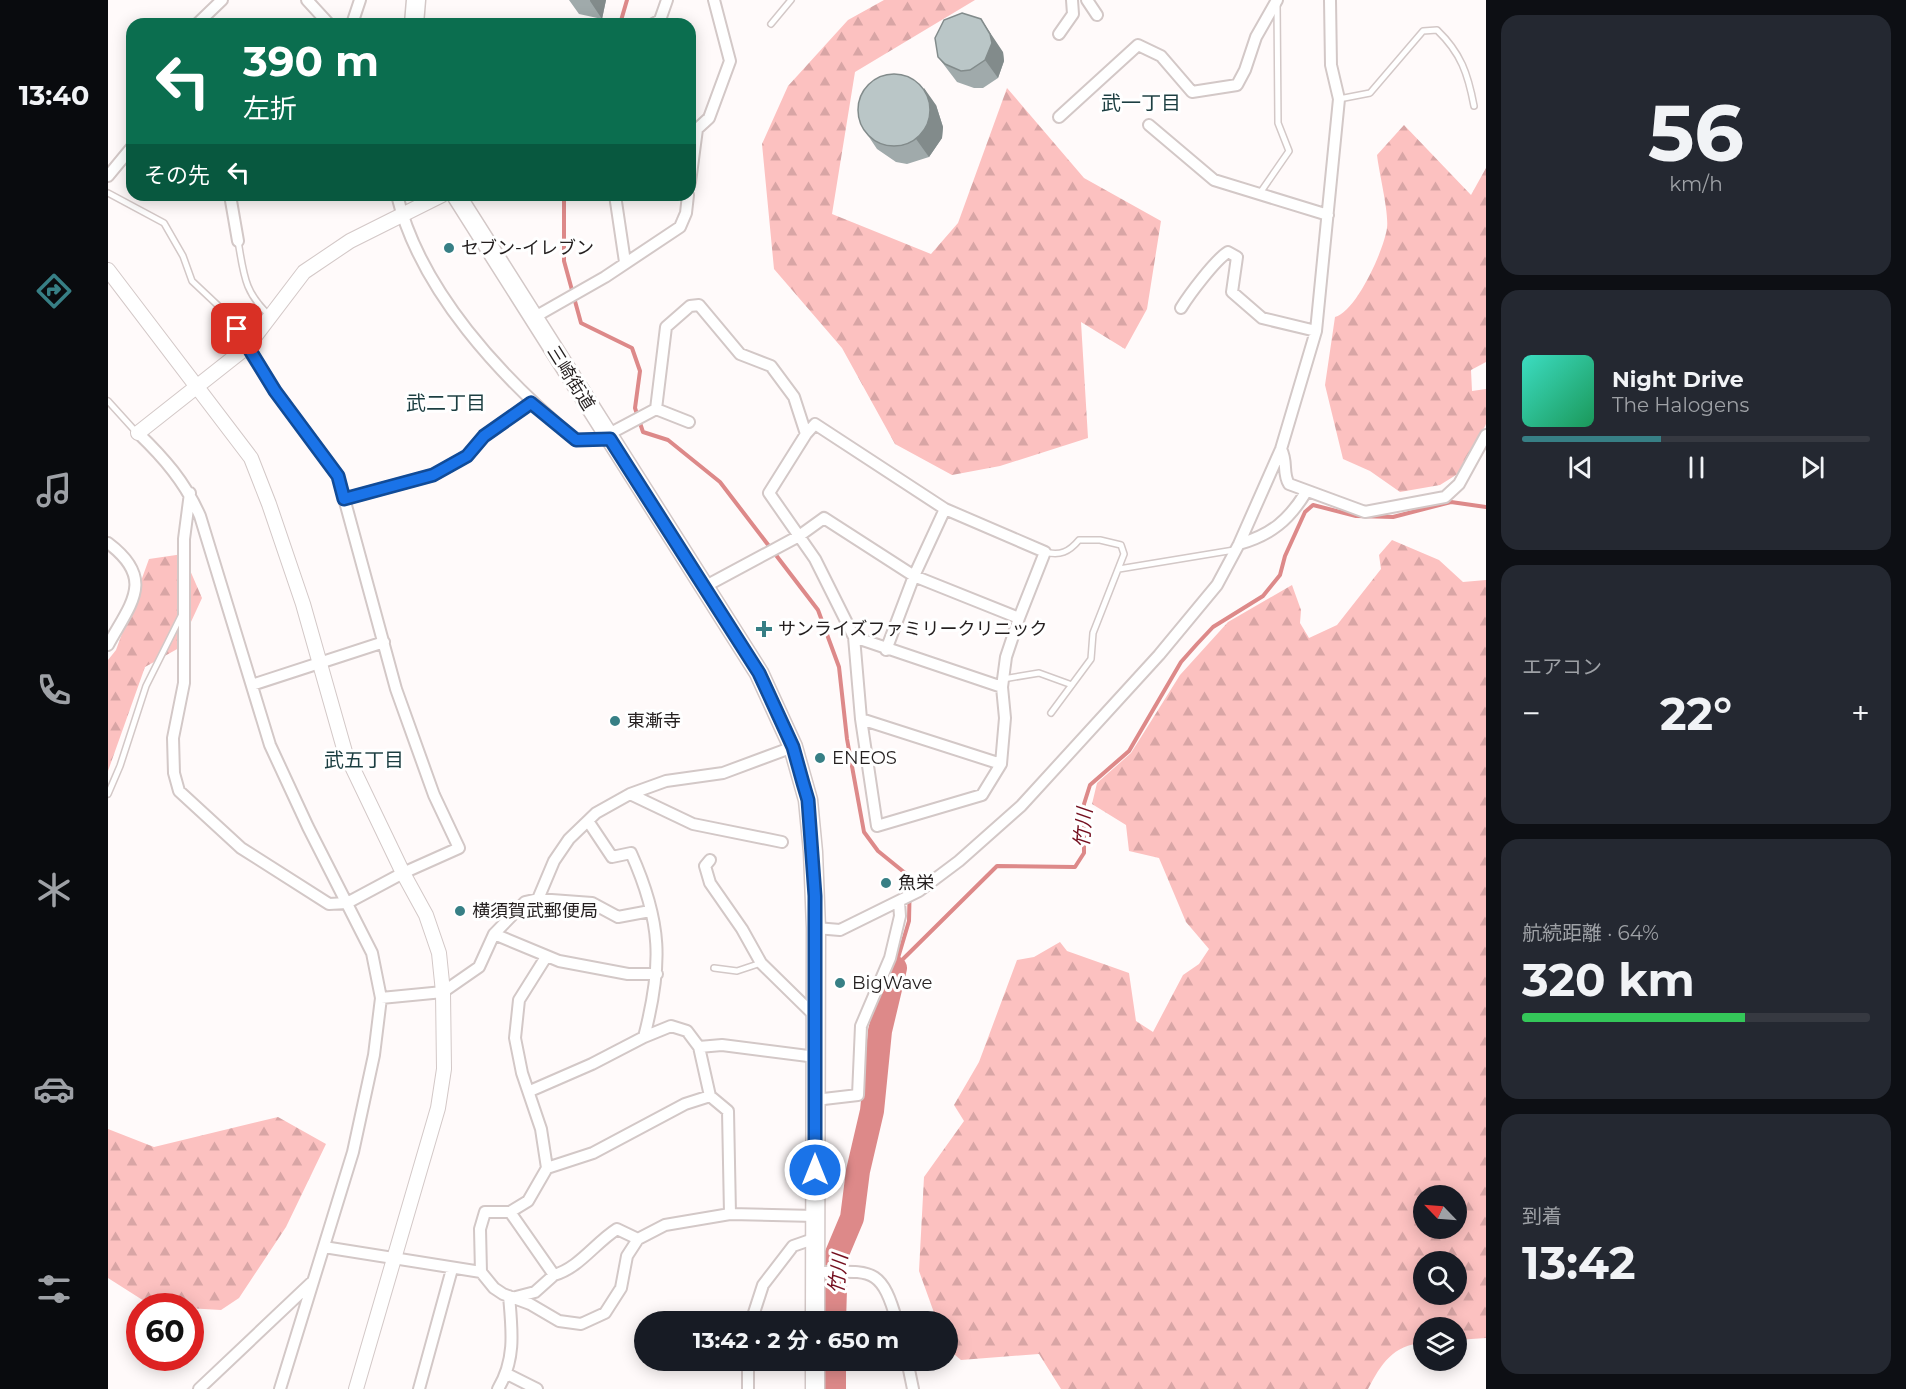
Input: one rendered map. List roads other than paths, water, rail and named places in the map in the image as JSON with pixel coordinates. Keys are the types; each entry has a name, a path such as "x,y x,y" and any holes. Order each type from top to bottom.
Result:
{"main road":[{"path":"414,18 416,0"},
{"name":"三崎街道","path":"460,201 759,673 793,747 808,800 816,928 814,1015 816,1057 815,1311"},
{"path":"815,1371 815,1389"}],"street":[{"path":"203,18 222,0"},
{"path":"307,0 324,18"},
{"path":"354,18 360,0"},
{"path":"661,18 667,0"},
{"path":"696,137 697,129 709,118 730,61 714,0"},
{"path":"1059,34 1073,14 1072,0"},
{"path":"1087,0 1097,15"},
{"path":"1059,117 1138,45 1161,56 1192,93 1237,84 1245,70 1256,37 1277,0"},
{"path":"816,928 840,930 919,891 959,861 1028,798 1159,655 1217,585 1237,547 1281,449 1316,331 1339,99 1331,65 1330,0"},
{"path":"1149,125 1214,180 1328,215"},
{"path":"110,170 126,153"},
{"path":"231,201 238,241"},
{"path":"398,201 414,249 440,292 531,403 576,440 609,437 656,409"},
{"path":"280,1389 353,1152 374,1055 381,998 372,953 308,827 270,745 190,493 165,459 138,433 247,347 304,272 350,241 428,201"},
{"path":"616,201 625,262"},
{"path":"533,318 680,227 686,213 687,201"},
{"path":"1181,308 1194,286 1203,282 1222,256 1228,252 1237,257 1232,292 1248,307 1262,318 1316,331"},
{"path":"108,270 251,458 269,504 321,664 345,752 403,873 426,915 438,952 443,992 444,1069 438,1108 356,1389"},
{"path":"656,409 666,327 690,306 699,305 740,354 771,366 794,397 806,434"},
{"path":"190,493 184,539 184,682 173,738 174,773 179,791 241,848 329,904 347,903 403,873 459,848 434,795 410,733 338,476 275,391 247,347"},
{"path":"344,499 433,475 467,456 484,436 531,403"},
{"path":"656,409 689,422"},
{"path":"815,424 945,509 1045,552 1006,657 1002,683 1005,718 1001,764 982,795 877,826 861,719 854,637 815,559 768,493 806,434 815,424"},
{"path":"1281,449 1287,460 1284,477 1289,484 1365,512 1445,497 1459,484 1486,435"},
{"path":"1237,547 1256,539 1283,522 1293,513 1306,492"},
{"path":"886,650 914,576 945,509"},
{"path":"704,587 799,536 824,518 914,576 1019,618"},
{"path":"108,543 123,554 133,567 136,579 134,597 108,645"},
{"path":"854,637 886,650 1002,683"},
{"path":"252,685 384,642"},
{"path":"861,719 1001,764"},
{"path":"538,899 554,861 569,839 596,813 630,795 666,782 723,773 793,747"},
{"path":"630,795 702,827 782,842"},
{"path":"588,821 612,856 631,853 657,931 657,974 644,1036"},
{"path":"710,860 705,866 710,883 742,929 761,963 814,1015"},
{"path":"381,998 443,992 479,967 494,934 525,902 538,899 592,903 618,917 650,911"},
{"path":"815,1100 858,1095 861,1026 890,958 900,916 899,902"},
{"path":"494,934 546,957 606,971 657,974"},
{"path":"546,957 519,1000 515,1038 522,1073 530,1091 547,1168"},
{"path":"530,1091 592,1064 644,1036 671,1026 687,1031 699,1047 710,1096 728,1111 730,1214"},
{"path":"699,1047 722,1045 816,1057"},
{"path":"710,1096 685,1104 593,1153 547,1168 528,1201 510,1212 486,1212 480,1229 478,1259 481,1272 494,1288 559,1321 581,1324 605,1312 621,1288 627,1256 638,1239 665,1225 730,1214 815,1216"},
{"path":"510,1212 554,1275"},
{"path":"510,1297 535,1292 554,1275 569,1270 617,1229 638,1239"},
{"path":"755,1311 763,1285 793,1246 816,1239"},
{"path":"324,1247 394,1260 481,1272"},
{"path":"419,1389 452,1269"},
{"path":"816,1272 858,1272 877,1278 888,1291 894,1311"},
{"path":"199,1389 311,1283"},
{"path":"498,1389 507,1374 513,1344 510,1297"},
{"path":"748,1371 748,1389"},
{"path":"910,1371 913,1389"},
{"path":"507,1374 537,1389"}],"lane":[{"path":"771,24 791,0"},
{"path":"1259,194 1289,151 1278,123 1277,0"},
{"path":"1339,99 1370,93 1423,32 1437,30 1448,41 1468,73 1474,106"},
{"path":"108,193 164,223 183,255 192,281 226,313 247,347"},
{"path":"238,241 246,285 253,301 270,316"},
{"path":"108,401 120,417 138,433"},
{"path":"1045,552 1056,555 1071,550 1079,540 1100,540 1121,545 1124,554 1094,633 1091,659 1051,713"},
{"path":"1119,569 1237,547"},
{"path":"108,794 120,766 146,686 184,610"},
{"path":"1002,683 1039,673 1072,684"},
{"path":"714,968 737,971 761,963"}],"waterway":[{"path":"622,18 627,0"},
{"path":"564,201 564,261 581,323 632,348 640,371 635,408 643,432 668,440 720,482 818,610 839,667 847,739 864,832 878,851 910,877 909,921 895,968"},
{"name":"竹川","path":"897,965 997,866 1075,867 1084,853 1084,804 1090,785 1129,751 1181,662 1197,644 1213,627 1263,596 1280,575 1285,556 1305,512 1313,505 1356,516 1393,517 1451,502 1486,507"},
{"name":"竹川","path":"834,1311 836,1256 852,1218 858,1171 872,1111 880,1031 895,968"},
{"name":"竹川","path":"834,1371 834,1389"}],"place":[{"name":"セブン-イレブン","path":"449,248"},
{"name":"サンライズファミリークリニック","path":"764,629"},
{"name":"東漸寺","path":"615,721"},
{"name":"ENEOS","path":"820,758"},
{"name":"魚栄","path":"886,883"},
{"name":"横須賀武郵便局","path":"460,911"},
{"name":"BigWave","path":"840,983"}],"district":[{"name":"武一丁目","path":"1141,103"},
{"name":"武二丁目","path":"446,403"},
{"name":"武五丁目","path":"364,760"}]}
